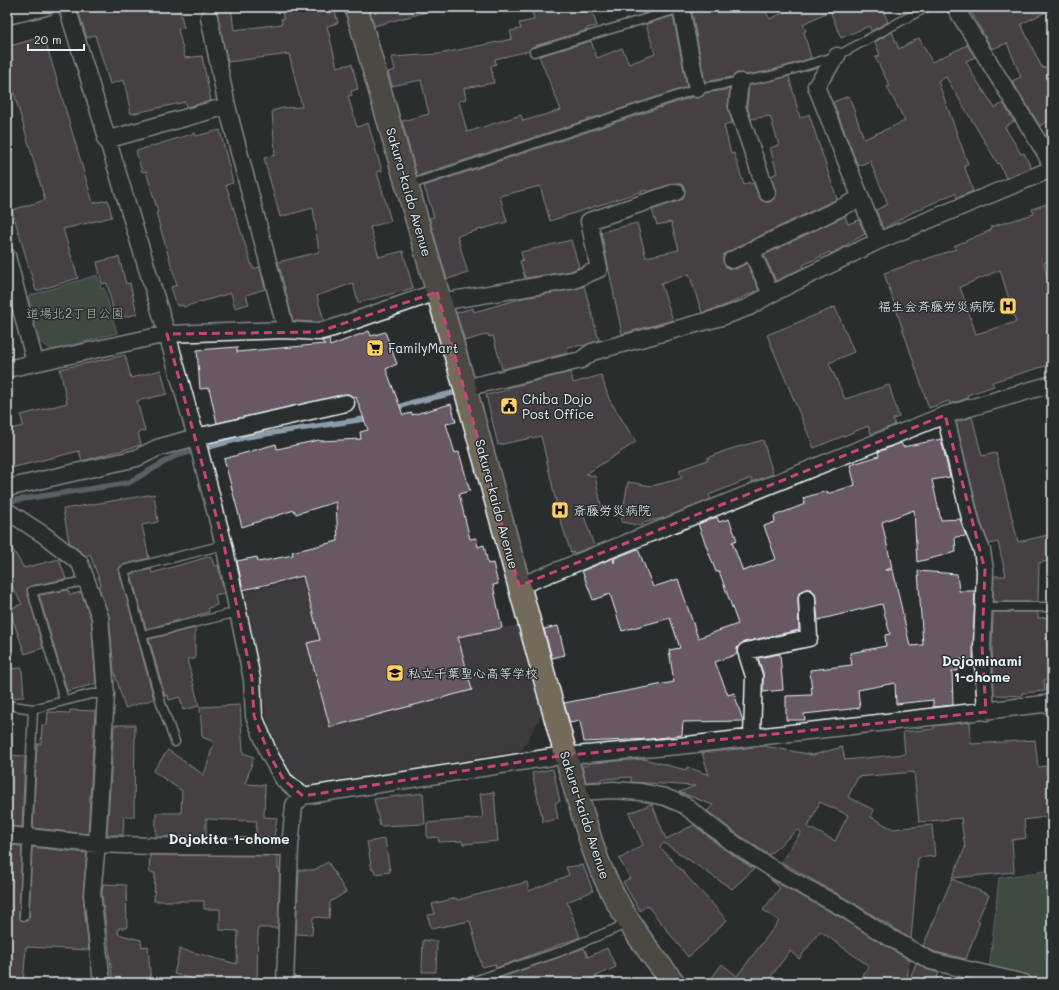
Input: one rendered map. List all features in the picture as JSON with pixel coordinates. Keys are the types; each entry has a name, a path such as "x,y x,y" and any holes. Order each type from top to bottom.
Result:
{"highway":[{"name":"Sakura-kaido Avenue","path":"356,7 465,388 576,792 598,860 608,884 628,923 674,983"}],"street":[{"path":"7,16 46,7"},
{"path":"67,7 106,140 167,334 197,441 224,545 252,679 254,716 269,754 284,780 303,796"},
{"path":"681,7 697,89"},
{"path":"465,388 581,360 592,352 722,317 749,307 771,294 878,241 1052,169 1046,154 955,7"},
{"path":"209,17 226,106 286,330"},
{"path":"837,56 816,86 878,241"},
{"path":"740,82 737,107 767,193"},
{"path":"106,140 226,106"},
{"path":"7,369 167,334 286,330 318,332 439,297 574,280 599,269 589,221 676,192"},
{"path":"732,260 861,198"},
{"path":"751,250 771,294"},
{"path":"7,256 10,273 35,362"},
{"path":"520,586 945,415 1052,384"},
{"path":"7,488 137,458 157,448 197,441 346,403"},
{"path":"945,415 972,526 982,551 985,570 982,646 986,712"},
{"path":"7,511 80,563 100,617 106,694 97,844 92,894 102,983"},
{"path":"752,736 754,676 746,650 809,638 807,598"},
{"path":"284,983 290,847 294,805 303,796 566,756 678,746 752,736 986,712 1052,703"},
{"path":"576,792 614,790 641,792 671,799 684,805 730,841 788,878 842,907 931,961 1024,983"},
{"path":"7,835 97,844 290,847"}],"lane":[{"path":"534,52 681,7"},
{"path":"408,186 697,89 771,76 837,56 927,7"},
{"path":"174,742 161,703 124,570 224,545"},
{"path":"64,700 32,591 86,581"},
{"path":"983,607 1052,607"},
{"path":"143,634 238,612"},
{"path":"7,705 33,709 91,694 106,694"},
{"path":"24,916 33,709"},
{"path":"468,983 559,952 628,923"}],"highlighted area":[{"path":"437,292 519,586 945,415 985,570 982,646 986,712 552,757 303,796 284,780 269,754 254,716 252,679 224,545 167,334 318,332"}],"shaded area":[{"name":"私立千葉聖心高等学校","path":"414,552 471,620 475,634 519,625 543,713 521,751 297,787 276,759 239,593"}],"green space":[{"name":"道場北2丁目公園","path":"97,275 101,289 104,288 117,333 53,350 38,341 28,296"},
{"path":"1052,870 1052,983 1038,983 1014,975 989,972 999,878"}],"building":[{"path":"77,7 179,7 184,28 178,29 185,58 202,56 211,101 186,107 185,102 131,114 124,80 110,84 95,35 87,38"},
{"path":"215,7 231,7 234,30 282,24 281,19 284,19 280,7 334,7 338,23 327,26 337,67 352,64 358,89 351,91 352,95 348,96 357,127 368,123 382,171 377,172 391,221 370,227 379,257 403,251 413,288 358,303 353,283 317,296 324,321 293,321 278,262 319,252 313,208 280,217 264,158 275,155 272,111 282,108 302,107 289,54 228,62"},
{"path":"369,7 425,7 426,12 374,26"},
{"path":"531,7 591,7 597,26 532,47 529,51 495,59 496,64 491,66 494,83 464,88 466,99 459,101 467,132 521,115 523,121 561,110 539,56 591,41 597,58 622,48 629,64 655,54 646,24 673,16 687,87 417,176 402,121 429,114 421,80 392,86 388,72 395,70 392,57 439,54 512,39 510,31 521,29 519,23 534,20"},
{"path":"641,7 665,7 643,14"},
{"path":"691,7 763,7 770,19 796,7 882,7 888,22 871,31 869,26 841,38 830,11 803,24 806,31 804,32 811,58 770,71 746,75 737,73 732,77 705,82"},
{"path":"968,7 1052,7 1052,9 1021,24 1042,68 1052,64 1052,118 1040,126 1012,81 1021,77 1007,43 992,49"},
{"path":"892,32 899,49 919,38 932,62 967,45 975,57 966,61 973,75 995,108 1003,103 1014,121 1005,127 1021,154 1024,153 1031,168 1006,178 999,163 998,164 946,77 938,81 968,164 964,165 973,191 957,198 955,193 911,213 883,229 876,210 888,204 870,161 858,166 833,102 849,96 864,139 905,121 887,87 890,86 875,57 880,55 875,42"},
{"path":"44,36 93,203 108,200 112,217 63,229 78,278 36,291 12,210 45,200 7,69 7,47"},
{"path":"789,76 800,118 809,114 837,199 724,254 723,260 727,268 736,269 747,263 759,290 726,305 702,313 689,274 661,284 673,320 622,334 601,232 637,223 646,257 679,250 671,222 657,225 652,210 683,199 685,189 678,183 647,192 646,190 550,221 540,186 500,196 507,222 457,236 468,273 447,279 429,218 434,217 424,186 692,97 699,98 705,93 730,89 728,106 732,123 724,125 731,154 734,153 744,185 749,182 750,184 753,183 761,200 770,202 776,194 771,176 777,173 770,148 779,145 770,116 751,119 747,106 749,85"},
{"path":"220,130 233,183 226,185 253,269 260,267 265,289 246,295 249,304 235,308 231,293 183,307 183,305 177,306 171,287 177,285 156,213 158,212 146,171 142,172 136,151 195,133 196,136"},
{"path":"1052,202 1052,260 1044,263 1052,296 1052,364 992,382 994,386 967,395 968,398 950,404 949,401 929,408 884,273 956,249 954,246 991,230 990,227 1034,214 1032,209","holes":["1000,270 1016,322 976,334 960,287"]},
{"path":"845,216 848,224 859,220 865,234 831,254 830,252 803,265 804,267 776,281 764,255"},
{"path":"571,240 579,267 571,271 525,278 520,261 523,260 521,252"},
{"path":"119,257 126,284 130,283 137,314 115,319 107,283 102,284 97,262"},
{"path":"584,286 599,340 586,345 567,347 568,353 502,369 493,336 489,337 488,334 465,341 456,313 473,308 474,312 523,298 576,289"},
{"path":"835,307 854,352 829,363 845,399 889,385 899,417 893,419 895,425 871,434 868,426 814,448 767,335"},
{"path":"369,331 371,336 385,332 397,364 386,369 403,415 412,413 412,415 451,404 456,422 446,424 455,453 459,452 470,491 459,494 470,539 476,538 478,547 484,545 488,564 493,563 498,584 493,585 502,628 458,637 472,690 330,727 307,643 320,640 303,576 243,590 237,561 257,557 258,562 293,555 292,552 338,541 336,502 296,514 294,510 242,527 224,459 276,444 277,449 319,440 361,439 360,432 368,430 356,397 354,398 348,394 217,423 209,388 200,389 197,350 237,347 237,352 325,344 321,341 329,339 330,346"},
{"path":"125,355 131,378 161,370 167,394 137,401 145,431 138,432 141,445 82,461 79,451 7,469 7,430 23,426 21,415 67,403 60,369"},
{"path":"571,372 573,383 601,375 609,399 636,442 586,474 595,476 602,509 583,513 594,546 575,553 571,553 560,519 541,436 498,445 486,395 507,390 507,388"},
{"path":"972,417 982,456 996,453 1018,542 1052,534 1052,560 1039,563 1038,602 993,602 994,576 1006,576 998,542 989,544 981,523 956,422"},
{"path":"941,439 950,477 932,480 941,520 960,519 966,536 955,537 956,552 917,562 914,510 882,522 892,568 885,570 893,570 910,646 923,645 918,571 957,574 959,591 975,591 973,661 958,659 958,671 952,671 953,705 933,707 933,700 896,704 895,683 858,690 860,708 804,714 805,720 786,720 786,696 812,695 810,670 852,665 850,653 886,646 885,635 890,634 882,604 818,620 815,593 811,589 806,589 799,593 798,598 799,630 744,642 737,648 737,654 715,662 728,695 734,693 743,721 683,722 682,735 651,739 584,742 580,721 570,723 564,703 674,682 669,650 680,648 670,618 622,631 610,594 593,600 582,571 613,558 614,563 615,558 638,549 653,587 678,579 698,638 738,624 719,571 716,572 698,524 717,517 719,522 729,519 737,540 732,542 743,571 776,559 764,526 775,522 774,516 805,504 803,498 827,491 827,494 855,485 850,465 879,456 878,452 901,443 903,447"},
{"path":"763,440 773,474 752,482 751,478 709,495 711,499 667,517 643,523 642,526 621,522 628,482 652,486 682,478 679,470 708,460 707,458 727,450"},
{"path":"154,494 158,522 142,525 149,558 123,565 119,569 154,699 125,708 114,671 109,616 99,588 101,585 90,554 86,556 69,542 63,509"},
{"path":"7,540 24,568 59,559 66,579 31,586 27,589 43,648 25,654 9,609 22,604 7,578"},
{"path":"211,556 214,566 218,565 224,593 215,595 217,605 208,608 209,612 146,629 131,574 151,569 152,573"},
{"path":"68,590 70,595 81,592 91,619 96,684 67,691 39,595"},
{"path":"993,612 1038,612 1038,618 1052,617 1052,638 1046,638 1049,680 1044,680 1045,691 1022,693 1022,696 994,695 992,646"},
{"path":"558,626 565,655 552,658 544,629"},
{"path":"195,628 195,659 187,659 199,706 183,710 180,697 169,700 168,695 165,696 149,639"},
{"path":"780,654 783,690 763,692 763,673 758,658"},
{"path":"22,668 24,697 7,698 7,669"},
{"path":"240,705 243,753 254,757 245,784 265,785 264,817 277,818 274,837 255,837 257,821 206,819 206,837 156,837 156,813 181,813 182,791 153,771 168,750 204,775 214,742 202,737 200,707"},
{"path":"70,710 95,711 88,834 33,828 37,744 41,744 42,725 47,725 48,712 70,713"},
{"path":"970,722 971,744 1035,740 1038,767 1046,766 1050,801 1052,801 1052,816 1024,820 1026,838 1012,840 1014,872 952,878 965,848 961,818 919,822 914,772 858,777 848,797 874,810 871,817 893,829 932,825 935,856 918,858 911,939 852,902 781,862 801,832 798,829 769,855 707,811 713,805 679,792 695,786 631,782 631,777 601,779 601,781 586,782 582,766 589,765 588,763 644,759 686,770 687,767 709,775 702,753 765,746 813,755 842,747 845,760 905,754 903,732 934,729 934,726","holes":["820,802 848,815 835,841 808,827"]},
{"path":"114,725 135,725 134,817 124,816 123,835 107,835"},
{"path":"7,755 25,756 22,827 7,826"},
{"path":"553,769 560,801 555,803 558,819 543,822 532,773"},
{"path":"494,792 498,841 463,844 462,841 439,842 438,837 427,838 427,823 483,818 480,794"},
{"path":"423,793 425,824 380,826 374,799"},
{"path":"652,804 666,839 694,825 724,849 754,869 732,889 664,843 660,847 727,920 707,939 708,940 688,957 647,905 640,911 623,882 630,878 619,859 643,845 629,813"},
{"path":"385,839 390,872 375,874 374,869 372,870 367,842"},
{"path":"7,845 22,846 19,916 23,921 27,921 29,916 32,847 87,853 83,895 89,950 26,947 23,983 7,983"},
{"path":"150,855 278,856 278,869 280,869 278,928 258,928 257,983 208,983 174,974 180,949 237,964 238,931 220,930 220,909 204,909 204,901 154,901 155,873 149,872"},
{"path":"328,862 346,892 330,902 329,918 313,917 312,935 296,934 299,870 314,870"},
{"path":"583,865 593,891 567,902 580,937 496,968 495,964 482,967 470,921 431,929 428,915 435,914 432,904 456,898 457,900 527,882 529,891 569,875 566,867"},
{"path":"770,879 842,918 909,960 907,983 873,983 862,976 869,966 820,931 799,959 790,951 766,983 708,983 722,964 737,976 779,921 763,910 780,888"},
{"path":"952,879 989,895 977,921 980,921 966,959 935,952 923,946"},
{"path":"103,884 126,885 127,928 119,928 118,934 141,940 142,947 148,946 151,983 113,983 102,894"},
{"path":"423,940 437,941 436,972 422,972"},
{"path":"584,948 588,957 607,948 616,967 581,983 499,983 498,978"},
{"path":"916,963 926,969 939,973 934,983 908,983"}],"waterway":[{"path":"394,409 410,403 453,393"},
{"path":"10,501 128,483 175,456 246,437 371,418"}],"place":[{"name":"福生会斉藤労災病院","path":"1008,306"},
{"name":"FamilyMart","path":"375,348"},
{"name":"Chiba Dojo Post Office","path":"509,406"},
{"name":"斎藤労災病院","path":"560,510"},
{"name":"私立千葉聖心高等学校","path":"395,673"}],"district":[{"name":"Dojominami 1-chome","path":"982,670"},
{"name":"Dojokita 1-chome","path":"229,839"}]}
